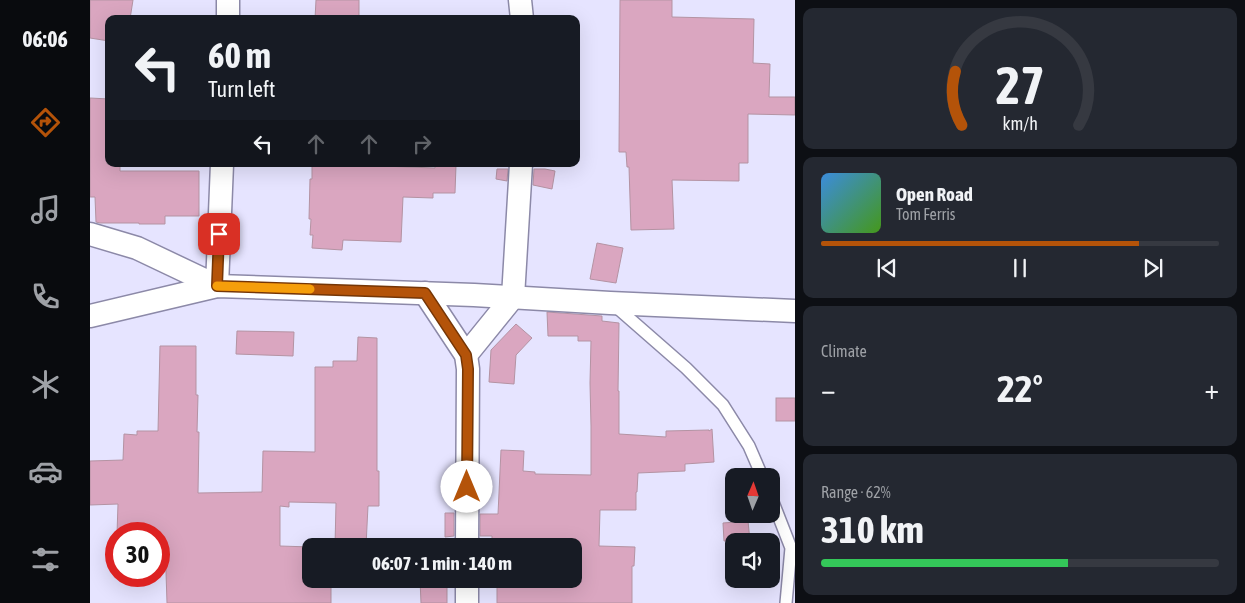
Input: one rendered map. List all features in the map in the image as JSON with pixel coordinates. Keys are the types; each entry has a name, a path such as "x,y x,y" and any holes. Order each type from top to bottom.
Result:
{"street":[{"path":"228,0 228,15"},
{"path":"520,0 522,15"},
{"path":"217,286 222,167"},
{"path":"466,355 513,297 520,167"},
{"path":"90,234 137,248 217,286"},
{"path":"90,316 217,286 425,293 795,311"},
{"path":"425,293 466,355 468,369 467,538"},
{"path":"467,588 467,603"}],"lane":[{"path":"610,303 686,368 723,405 748,446 758,468"},
{"path":"780,520 791,548 786,603"}],"building":[{"path":"90,0 133,0 131,15 105,15 105,40 90,38"},
{"path":"316,0 359,0 359,15 315,15"},
{"path":"620,0 672,0 672,17 754,19 753,63 770,64 769,97 795,97 795,115 748,114 748,163 739,163 739,181 672,180 674,229 631,230 629,167 627,167 626,152 619,152"},
{"path":"90,98 105,99 105,167 120,167 120,171 199,171 199,216 165,216 165,224 100,223 96,222 95,197 90,197"},
{"path":"312,167 456,167 455,193 433,193 433,198 403,197 401,242 343,240 342,250 312,248 313,235 310,235 311,219 309,219 310,179 312,179"},
{"path":"497,169 508,169 507,181 496,179"},
{"path":"534,169 555,171 552,189 533,185"},
{"path":"597,243 623,248 616,283 590,279"},
{"path":"547,312 602,316 602,321 619,323 619,434 666,437 666,431 709,431 712,429 714,462 685,464 685,471 638,473 636,510 600,510 599,546 635,547 634,566 632,566 632,603 497,603 497,588 582,588 582,538 492,538 492,536 480,536 480,514 498,514 501,450 524,451 523,471 535,472 535,474 591,475 591,341 578,341 578,336 548,336"},
{"path":"516,324 532,338 516,355 514,384 489,382 491,350"},
{"path":"237,331 294,332 293,356 236,354"},
{"path":"358,337 377,338 377,471 379,471 379,506 368,506 366,538 335,538 336,503 289,502 289,507 280,506 280,546 302,547 302,588 331,588 331,603 167,603 166,587 170,587 170,522 117,522 118,504 90,505 90,461 123,460 124,434 137,435 137,431 158,431 160,346 196,346 197,432 199,432 198,493 262,492 263,451 315,452 315,367 333,367 333,361 357,361"},
{"path":"776,398 795,398 795,421 776,421"},
{"path":"445,513 454,513 454,536 445,537"},
{"path":"723,523 748,523 749,533 725,533 724,541"},
{"path":"420,588 447,588 447,603 421,603"}],"slow traffic":[{"path":"217,286 310,289"}],"route":[{"path":"219,234 217,286 425,293 466,355 468,369 467,487"}]}
